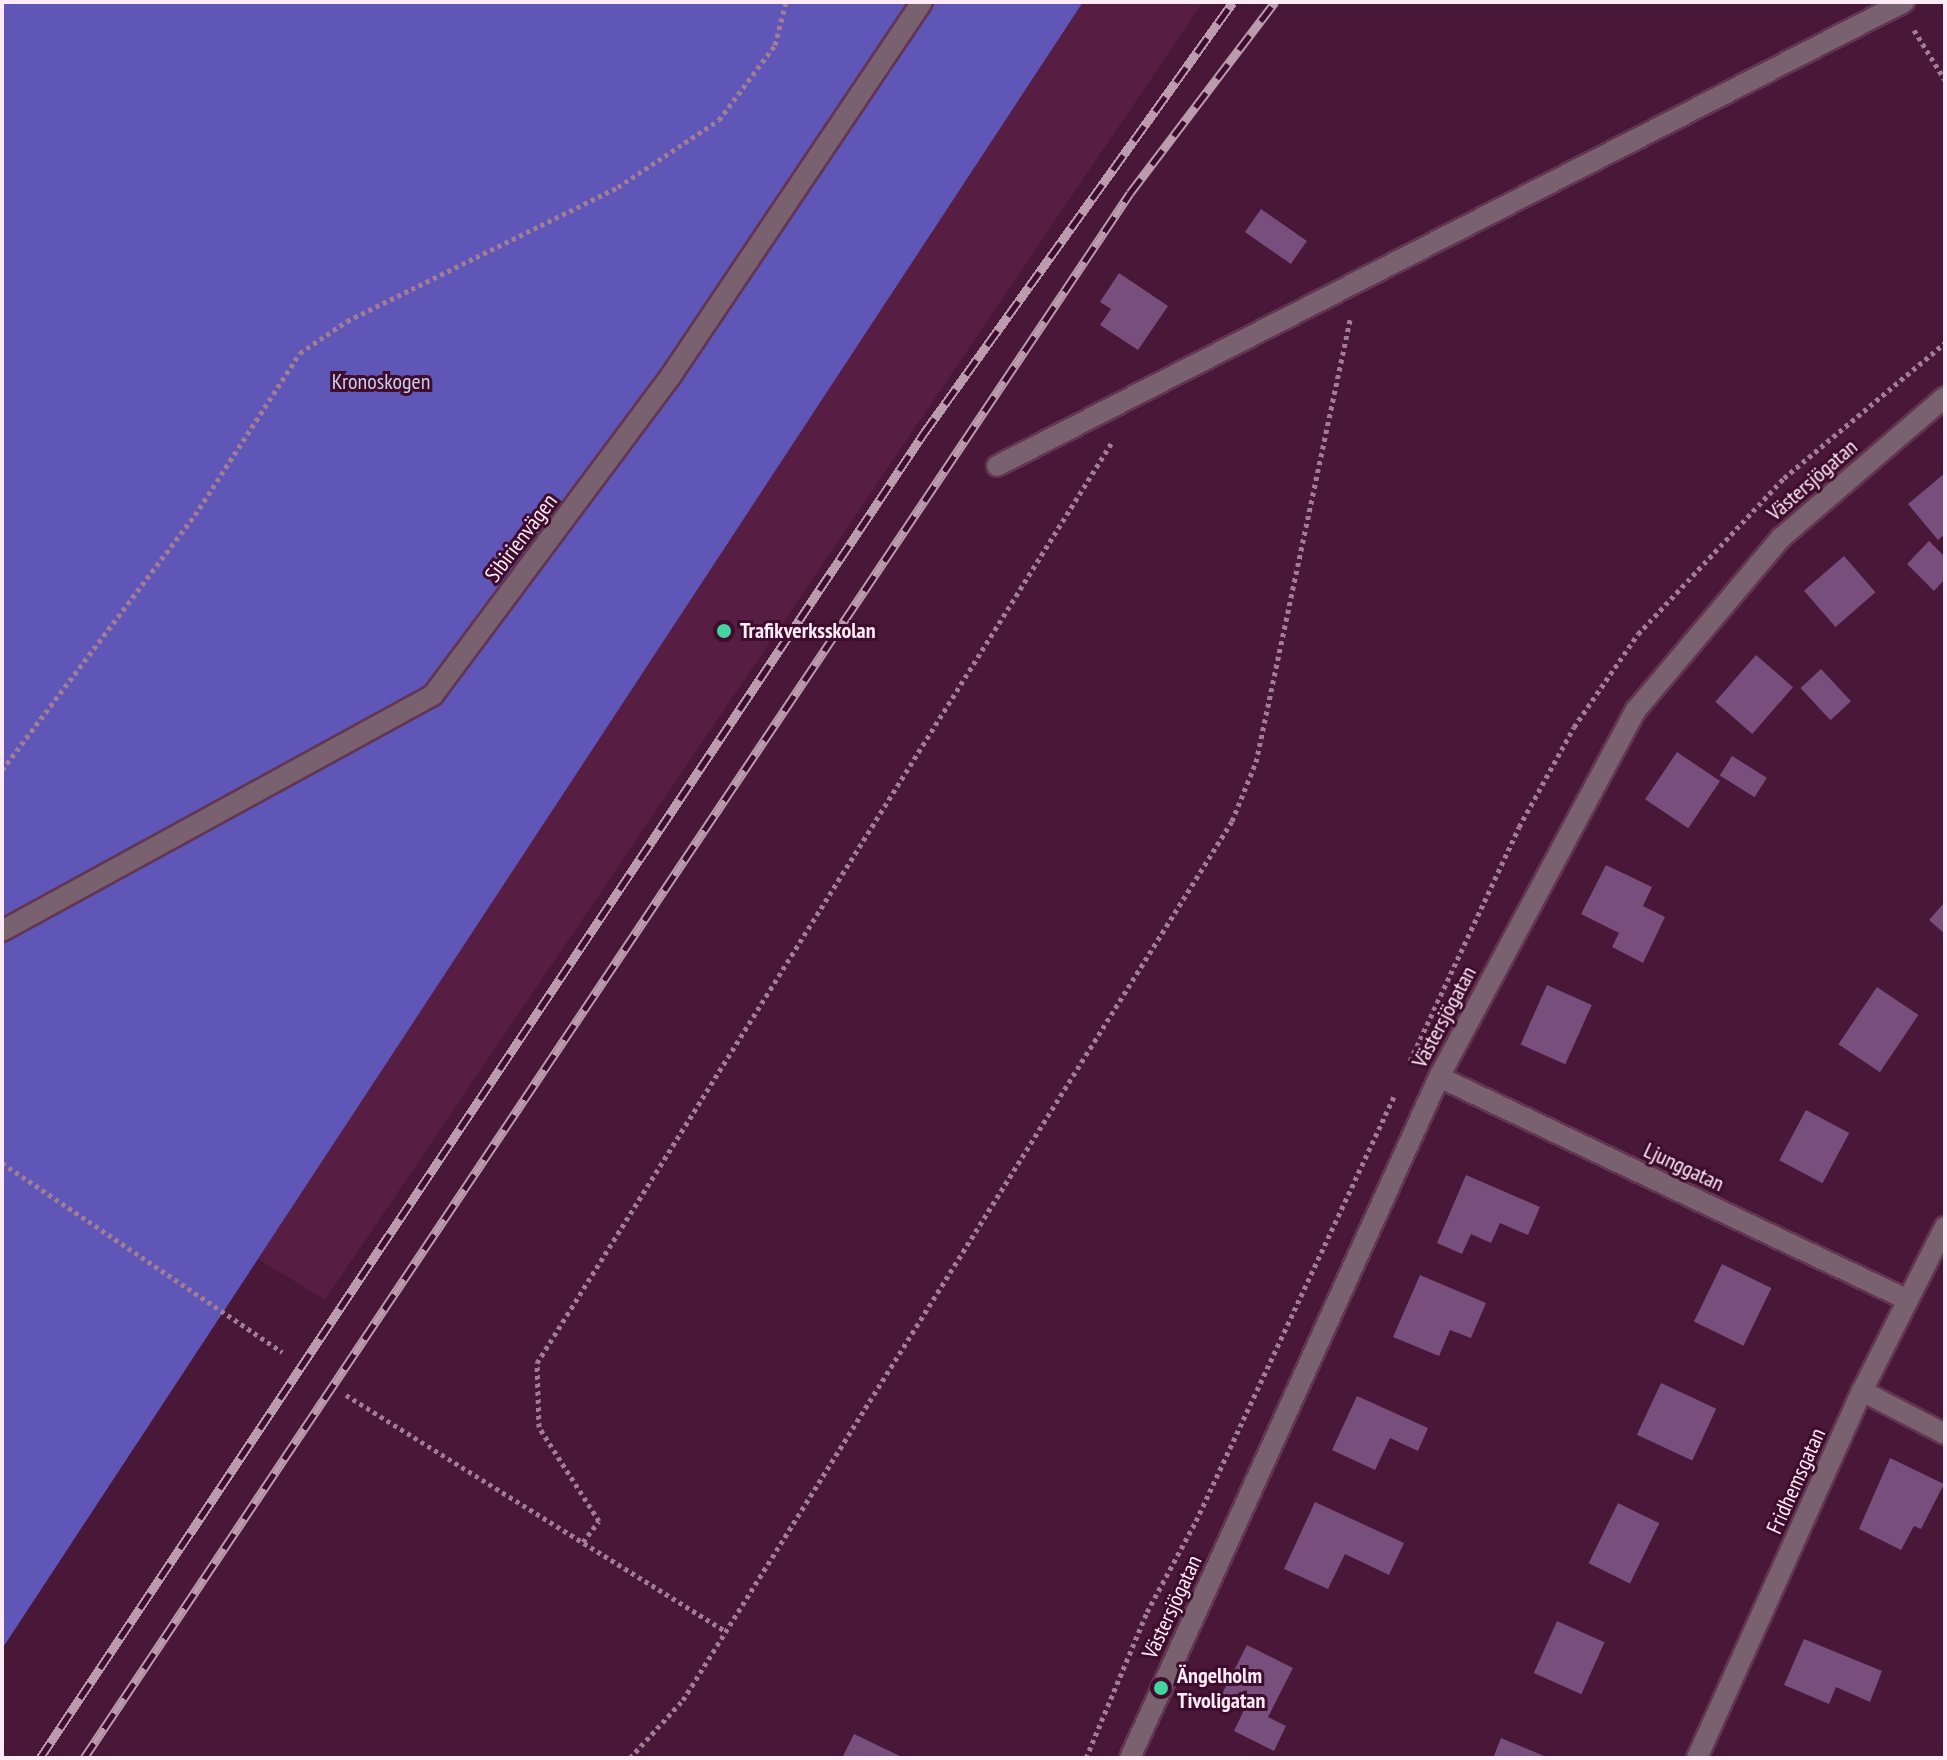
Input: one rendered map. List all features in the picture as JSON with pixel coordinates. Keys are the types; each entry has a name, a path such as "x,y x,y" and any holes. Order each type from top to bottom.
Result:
{"street":[{"name":"Sibirienvägen","path":"2,931 433,695 672,374 922,2"},
{"path":"997,466 1902,3"},
{"name":"Västersjögatan","path":"1130,1758 1439,1077 1636,710 1781,538 1945,397"},
{"name":"Ljunggatan","path":"1439,1077 1908,1300"},
{"name":"Fridhemsgatan","path":"1697,1758 1862,1391 1945,1227"},
{"path":"1862,1391 1945,1434"}],"path":[{"path":"2,770 195,515 300,353 347,321 618,187 719,120 775,45 786,2"},
{"path":"1902,3 1945,80"},
{"path":"630,1758 683,1700 1237,811 1256,762 1358,279"},
{"path":"583,1542 599,1521 539,1427 537,1363 1121,428 1136,394"},
{"path":"2,1163 282,1352"},
{"path":"346,1395 724,1630"}],"shaded area":[{"name":"Trafikverksskolan","path":"1083,2 1203,2 325,1300 258,1259"}],"green space":[{"name":"Kronoskogen","path":"2,2 1083,2 2,1649"}],"building":[{"path":"1261,209 1307,241 1291,264 1245,232"},
{"path":"1119,273 1168,306 1138,350 1100,325 1111,309 1100,302"},
{"path":"1945,473 1945,534 1938,540 1908,504"},
{"path":"1929,541 1945,557 1945,579 1934,591 1907,564"},
{"path":"1844,556 1875,592 1835,627 1804,591"},
{"path":"1756,655 1793,687 1752,734 1715,702"},
{"path":"1821,669 1851,701 1831,720 1801,688"},
{"path":"1677,752 1720,781 1688,828 1645,799"},
{"path":"1732,756 1767,778 1755,797 1720,776"},
{"path":"1606,865 1652,887 1643,906 1665,917 1643,963 1612,947 1619,933 1581,914"},
{"path":"1945,902 1945,934 1929,920"},
{"path":"1547,985 1592,1005 1565,1064 1521,1044"},
{"path":"1877,987 1918,1015 1880,1072 1838,1044"},
{"path":"1806,1110 1849,1133 1823,1183 1779,1160"},
{"path":"1466,1175 1540,1207 1528,1235 1500,1223 1491,1243 1471,1234 1462,1254 1437,1243"},
{"path":"1722,1264 1771,1288 1743,1346 1694,1322"},
{"path":"1420,1275 1486,1303 1471,1338 1450,1330 1439,1356 1393,1337"},
{"path":"1661,1383 1716,1409 1692,1460 1637,1435"},
{"path":"1357,1396 1428,1428 1418,1451 1390,1438 1375,1470 1332,1450"},
{"path":"1890,1458 1944,1484 1921,1529 1914,1526 1901,1550 1859,1529"},
{"path":"1315,1502 1404,1543 1389,1575 1345,1554 1328,1589 1284,1569"},
{"path":"1618,1503 1659,1523 1630,1583 1589,1563"},
{"path":"1557,1621 1605,1642 1581,1694 1534,1673"},
{"path":"1804,1639 1882,1671 1870,1702 1836,1687 1829,1704 1784,1685"},
{"path":"1247,1645 1293,1668 1268,1717 1286,1726 1274,1751 1234,1731 1245,1708 1221,1696"},
{"path":"854,1734 904,1758 842,1758"},
{"path":"1501,1738 1549,1758 1493,1758"}],"railway":[{"path":"40,1758 924,433 1233,2"},
{"path":"84,1758 1130,193 1275,2"}],"place":[{"name":"Trafikverksskolan","path":"724,631"},
{"name":"Ängelholm Tivoligatan","path":"1161,1688"}]}
